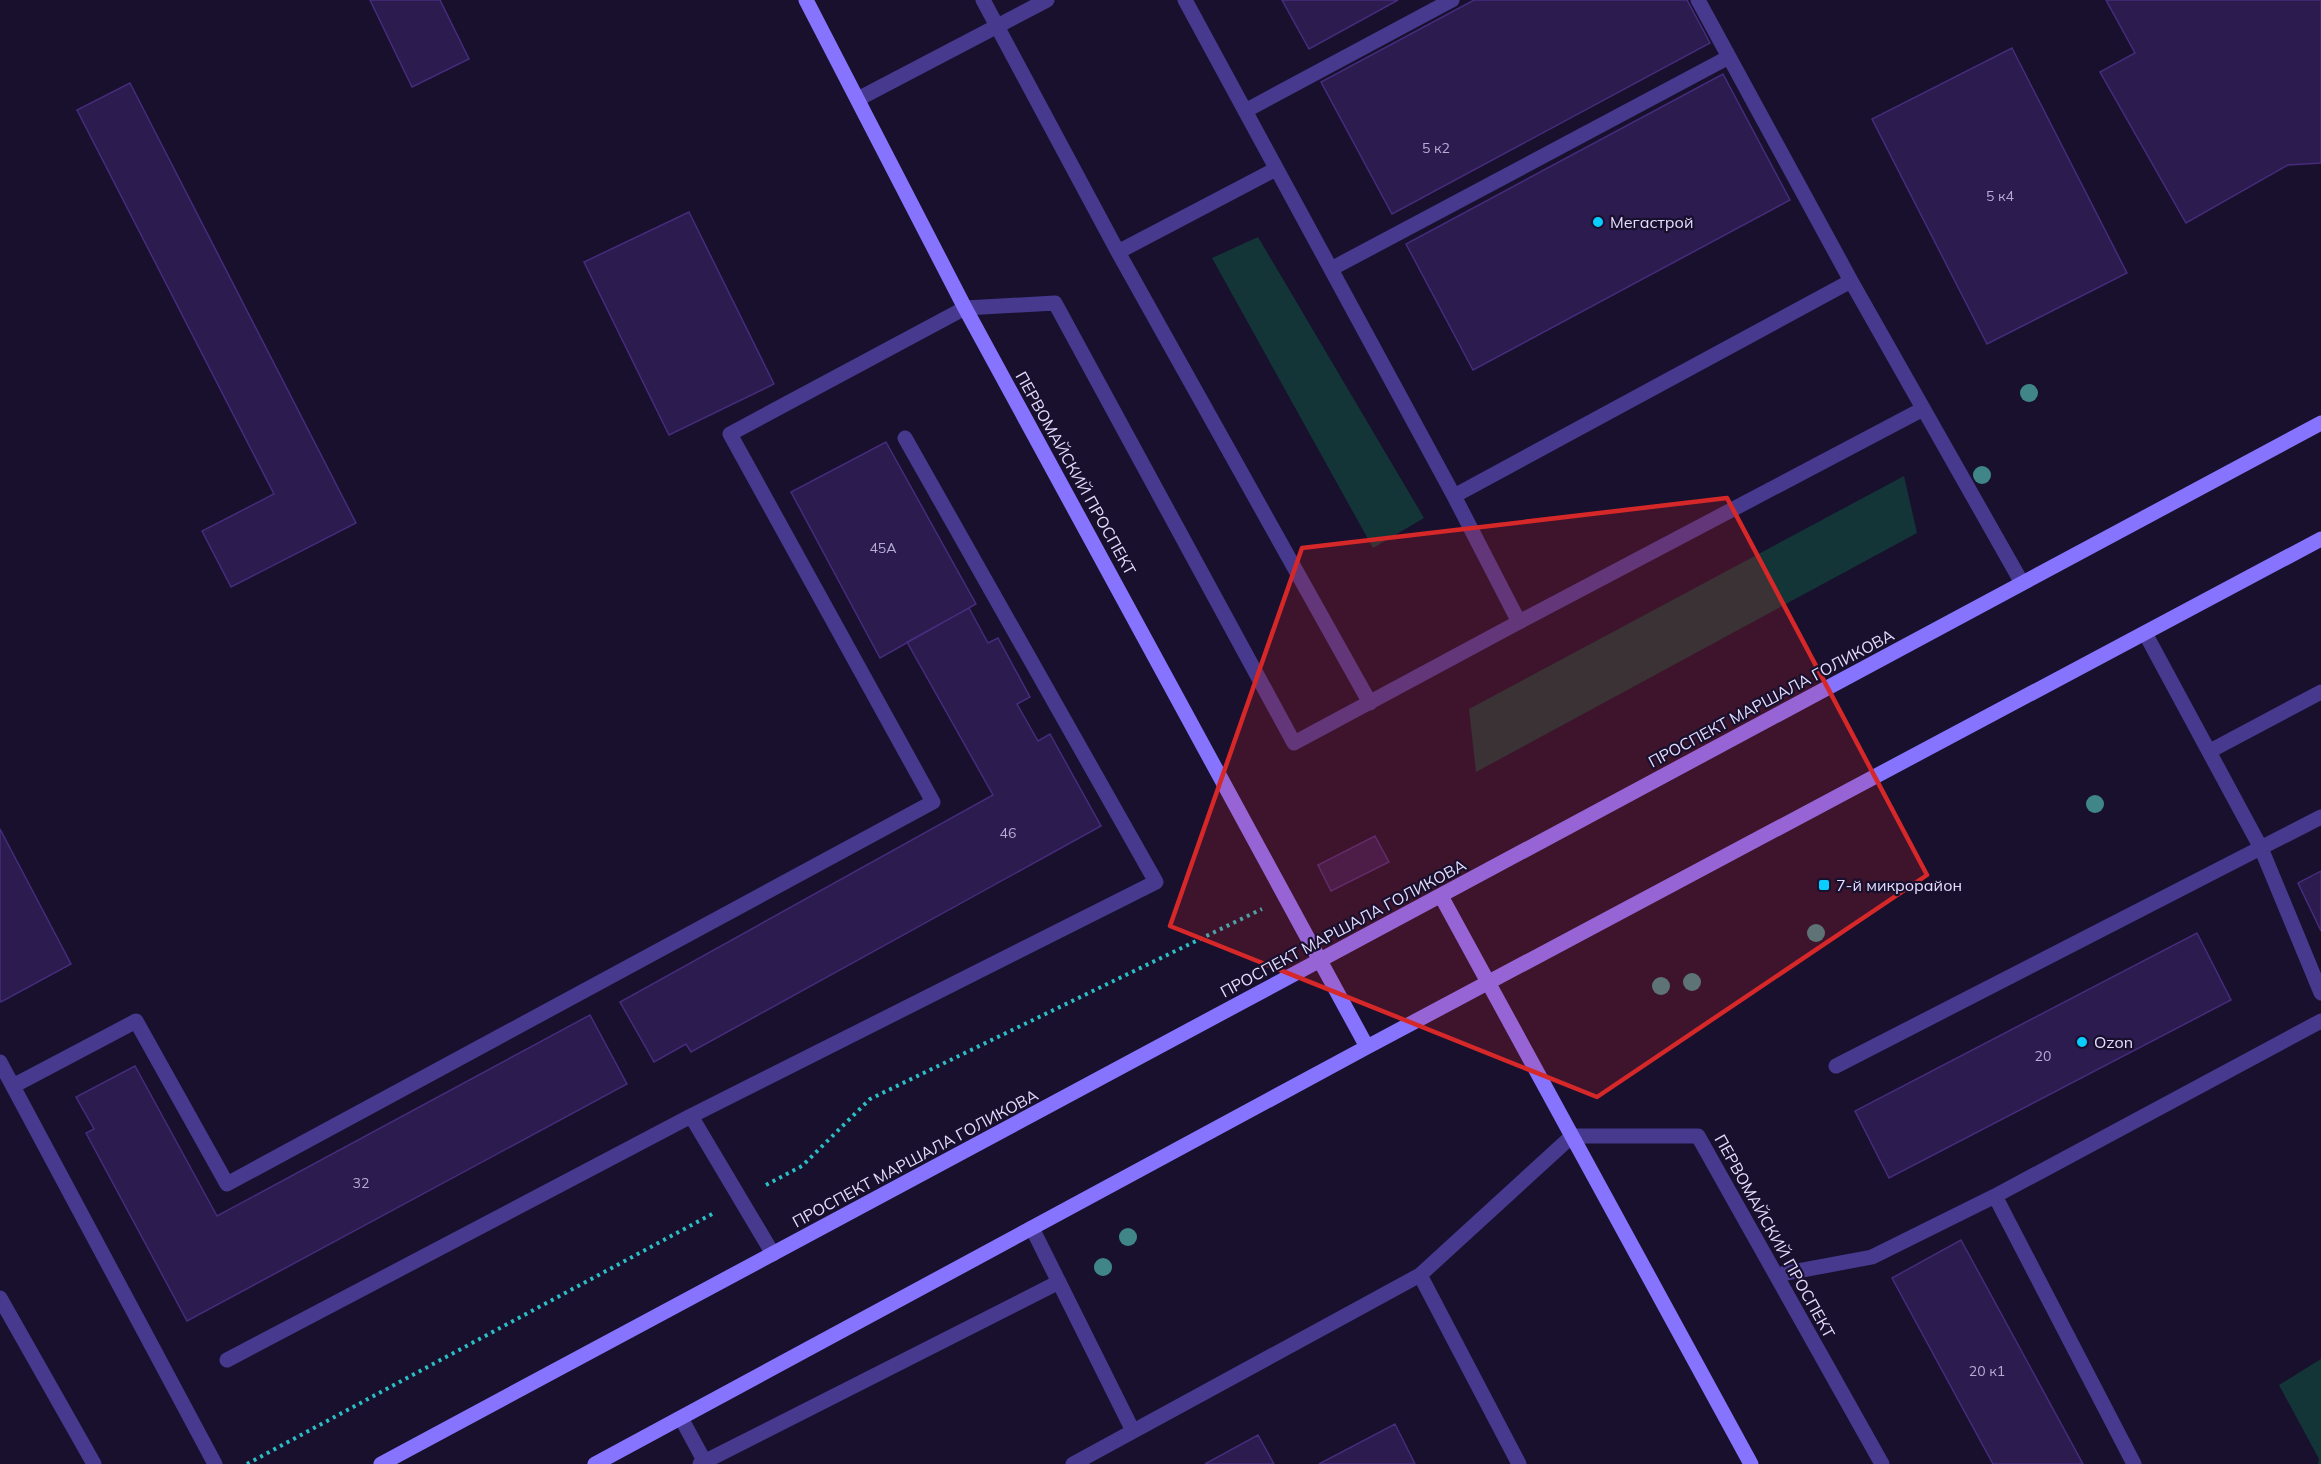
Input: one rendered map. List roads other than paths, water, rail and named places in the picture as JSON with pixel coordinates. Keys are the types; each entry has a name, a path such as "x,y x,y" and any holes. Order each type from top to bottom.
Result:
{"main road":[{"name":"ПЕРВОМАЙСКИЙ ПРОСПЕКТ","path":"806,0 965,308 1367,1047"},
{"name":"ПРОСПЕКТ МАРШАЛА ГОЛИКОВА","path":"381,1464 2321,423"},
{"path":"595,1464 1367,1047 2321,539"},
{"path":"1441,896 1751,1464"}],"lane":[{"path":"982,0 1118,252 1370,704"},
{"path":"858,99 1047,0"},
{"path":"1185,0 1454,496 1519,622"},
{"path":"1245,111 1452,0"},
{"path":"1698,0 1851,281 2022,583"},
{"path":"1331,269 1729,57"},
{"path":"1118,252 1276,169"},
{"path":"1454,496 1851,281"},
{"path":"13,1086 136,1021 226,1184 933,802 730,434 965,308 1055,303 1294,743 1923,409"},
{"path":"226,1360 691,1116 1156,882 905,438"},
{"path":"2145,633 2261,848 2321,993"},
{"path":"2210,751 2321,692"},
{"path":"1836,1066 2321,817"},
{"path":"1776,1275 1872,1257 1995,1196 2321,1021"},
{"path":"0,1062 215,1464"},
{"path":"691,1116 772,1254"},
{"path":"1073,1464 1420,1275 1572,1136"},
{"name":"ПЕРВОМАЙСКИЙ ПРОСПЕКТ","path":"1572,1136 1698,1136 1882,1464"},
{"path":"1995,1196 2134,1464"},
{"path":"1032,1228 1133,1431"},
{"path":"1420,1275 1519,1464"},
{"path":"681,1418 703,1463 1059,1282"},
{"path":"0,1298 94,1464"}],"place":[{"name":"Мегастрой","path":"1598,222"},
{"name":"7-й микрорайон","path":"1824,885"},
{"name":"Ozon","path":"2082,1042"}]}
